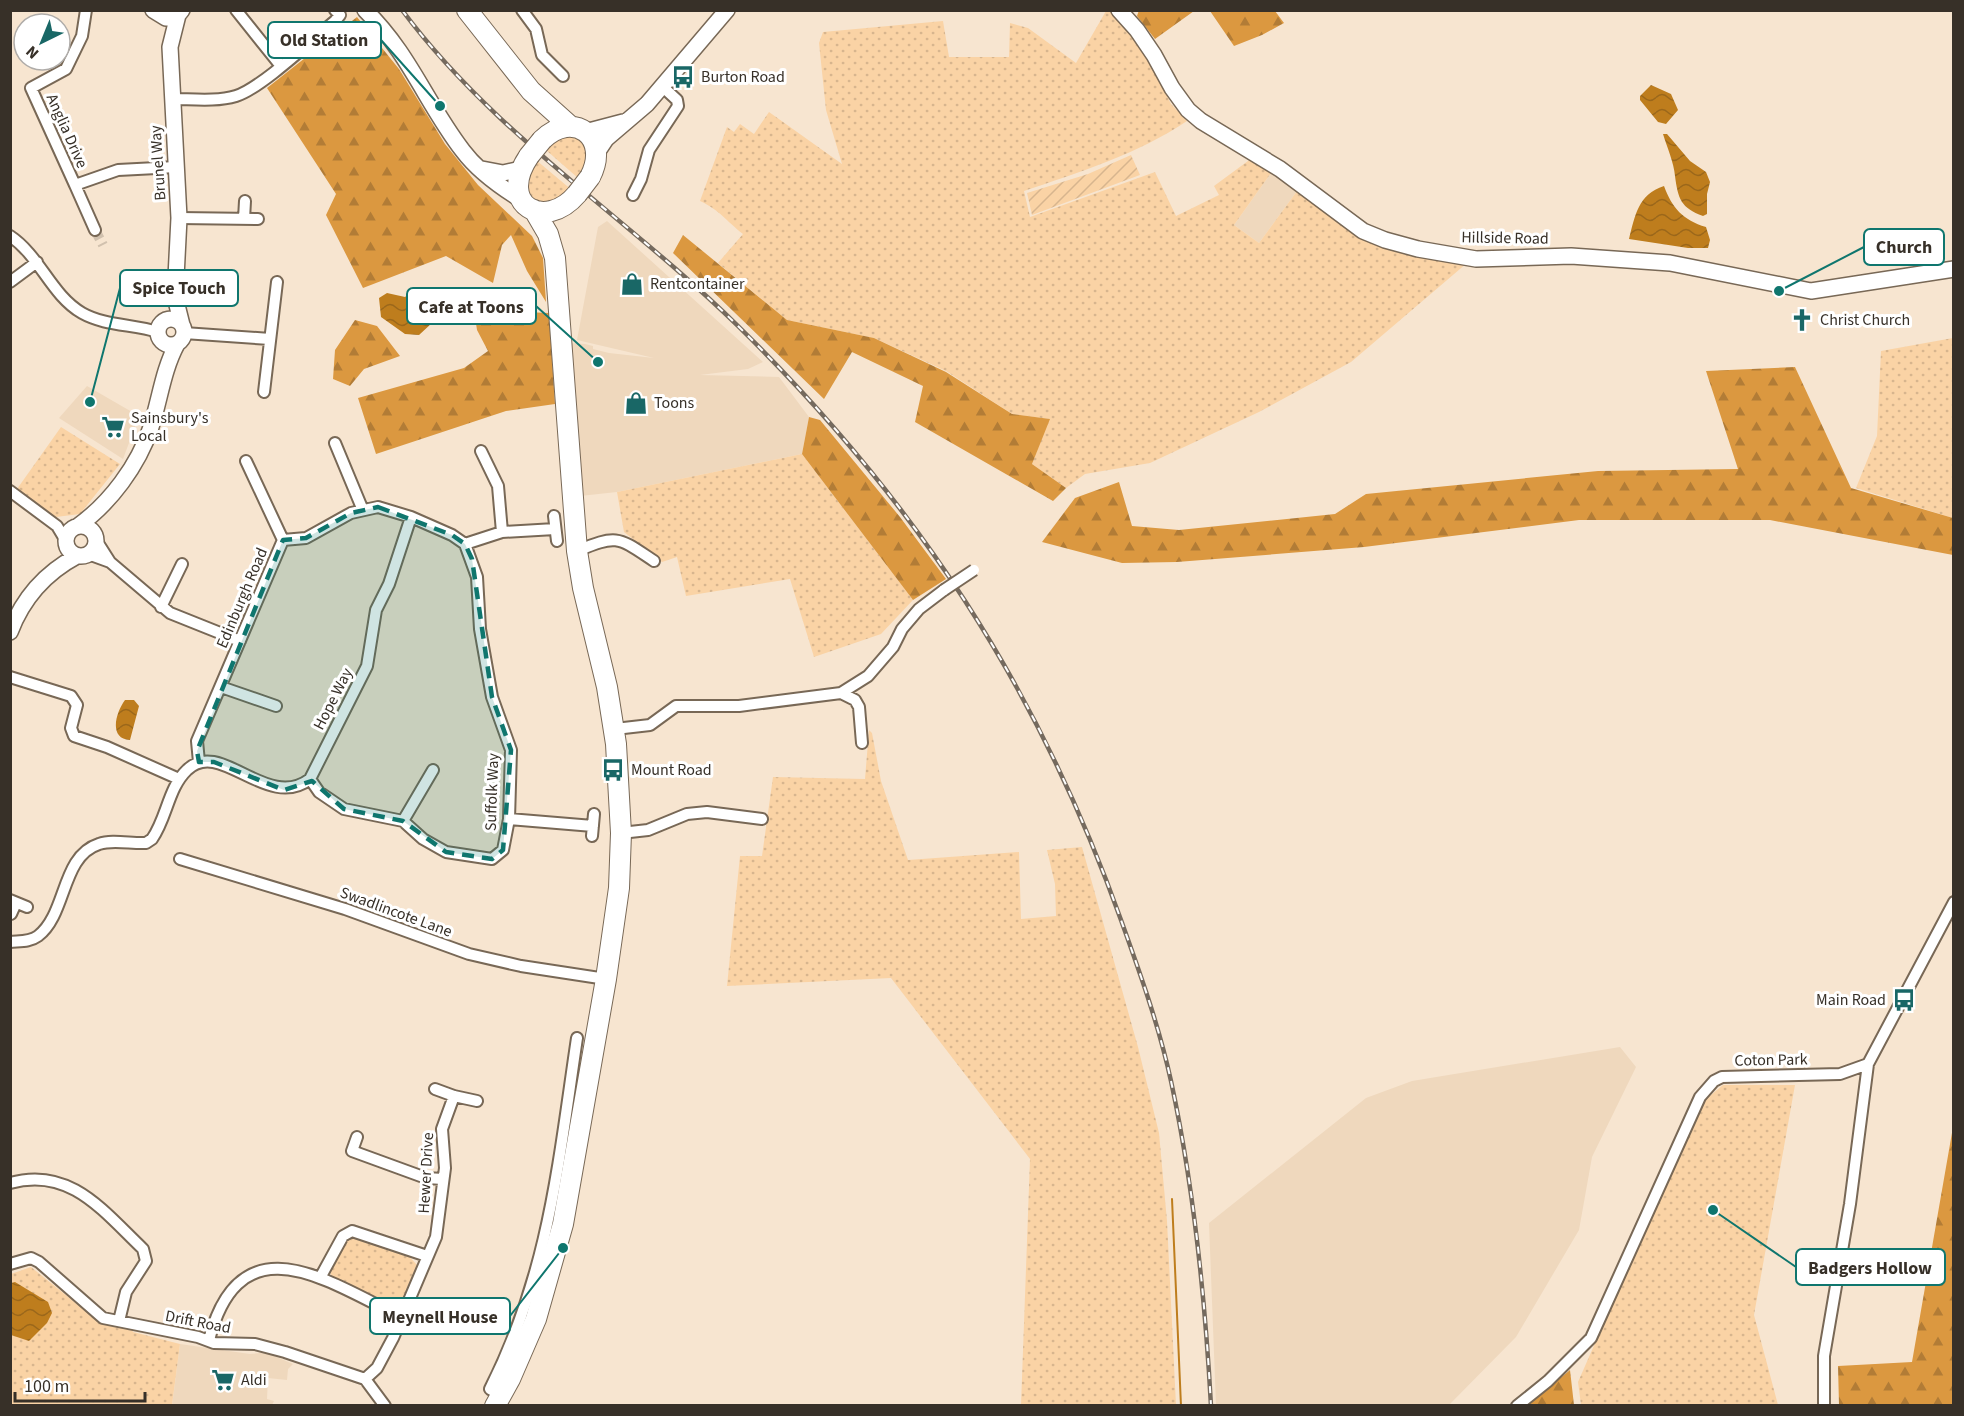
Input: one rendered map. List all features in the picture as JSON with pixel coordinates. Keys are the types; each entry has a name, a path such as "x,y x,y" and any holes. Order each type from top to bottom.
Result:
{"highway":[{"path":"467,10 531,91 578,129 598,151 597,164 573,199 563,220 555,258"},
{"path":"531,91 540,112 542,140"},
{"path":"498,1400 524,1348 546,1290 565,1216 567,1163 606,979 619,888 621,833 615,729 577,551 555,258 548,234 517,187 525,162 542,140 554,130 578,129"},
{"path":"527,205 547,212 573,199"}],"street":[{"name":"Anglia Drive","path":"86,10 82,36 66,69 31,88 75,185 118,170 176,167"},
{"path":"236,10 280,65"},
{"path":"171,99 203,100 235,97 252,89 335,21 340,15 335,10"},
{"path":"365,10 396,43 455,139 479,168 527,205"},
{"path":"522,10 536,29 542,55 563,76"},
{"path":"598,151 663,87 727,10"},
{"path":"156,12 172,18 180,13"},
{"name":"Brunel Way","path":"156,12 170,47"},
{"name":"Brunel Way","path":"76,527 98,511 132,466 144,444 165,369 181,334 175,297 180,218 171,99 170,47 180,13"},
{"name":"Hillside Road","path":"1125,13 1188,110 1201,121 1280,169 1363,231 1385,240 1418,249 1476,259 1571,256 1670,263 1811,291 1953,269"},
{"path":"633,195 656,136 678,106 677,100 663,87"},
{"path":"578,129 627,121"},
{"path":"479,168 503,173 525,162"},
{"path":"75,185 95,230"},
{"path":"244,219 245,201"},
{"path":"180,218 258,219"},
{"path":"10,236 36,262 64,299 82,313 105,322 141,326 160,332 169,345 181,334 270,339"},
{"path":"10,282 36,262"},
{"name":"Brunel Way","path":"165,369 165,355 160,332 168,311 175,277"},
{"path":"264,392 277,282"},
{"path":"160,332 172,319 181,334"},
{"path":"335,444 362,508 378,507 411,518 452,535 465,544 502,532 555,529"},
{"path":"481,451 498,486 502,532"},
{"path":"246,461 283,540"},
{"path":"10,490 57,526 74,549 110,562"},
{"name":"Edinburgh Road","path":"199,762 197,741 283,540 306,538 362,508"},
{"name":"Brunel Way","path":"95,537 98,511"},
{"path":"554,516 556,541"},
{"name":"Hope Way","path":"310,779 367,666 376,610 389,584 411,518"},
{"path":"57,526 88,528 110,562 161,607 170,613 240,641"},
{"path":"74,549 68,533 76,527"},
{"path":"10,632 25,600 74,549 94,549 95,537"},
{"path":"577,551 607,539 624,541 654,561"},
{"name":"Suffolk Way","path":"310,779 319,792 344,809 403,821 423,839 446,852 492,859 503,850 509,819 511,750 492,697 480,629 477,577 465,544"},
{"path":"161,607 182,564"},
{"path":"615,729 650,725 676,706 738,706 841,693 868,676 893,647 902,630 919,609 974,570"},
{"path":"10,677 71,696 77,705 70,728 75,736 107,747 179,779"},
{"path":"221,687 276,706"},
{"path":"841,693 855,700 859,707 862,743"},
{"path":"10,942 31,940 39,935 62,896 76,862 90,848 101,843 146,843 157,832 179,779 199,762 214,762 284,790 303,784 310,779"},
{"path":"403,821 433,770"},
{"path":"621,833 648,830 687,814 708,812 762,819"},
{"path":"509,819 593,825"},
{"name":"Swadlincote Lane","path":"180,859 345,909 469,954 521,966 606,979"},
{"path":"1824,1406 1824,1356 1850,1204 1868,1064 1953,902"},
{"path":"11,914 18,903"},
{"path":"567,1163 577,1038"},
{"name":"Coton Park","path":"1517,1406 1548,1381 1591,1338 1700,1097 1714,1081 1722,1077 1738,1076 1840,1074 1868,1064"},
{"path":"435,1089 477,1101"},
{"name":"Hewer Drive","path":"365,1379 377,1368 393,1338 436,1237 443,1179 442,1129 454,1096"},
{"path":"357,1137 352,1151 426,1178 443,1179"},
{"path":"10,1183 43,1178 75,1188 143,1249 146,1257 144,1267 126,1292 119,1321"},
{"path":"320,1278 343,1236 352,1231 427,1256"},
{"name":"Drift Road","path":"10,1264 35,1259 97,1315 222,1344 255,1344 365,1379"},
{"path":"209,1340 217,1311 226,1296 238,1282 267,1268 283,1269 320,1278 401,1317"},
{"path":"365,1379 385,1406"}],"highlighted area":[{"path":"378,507 452,535 465,544 472,559 492,697 511,750 503,850 492,859 446,852 403,821 344,809 312,781 284,790 214,762 199,762 197,751 283,540 306,538 351,513"}],"shaded area":[{"path":"1106,11 1110,11 1136,35 1171,104 1187,121 1129,153 1024,191 1030,217 1155,172 1176,216 1219,195 1214,186 1252,158 1271,173 1234,225 1259,243 1297,191 1347,227 1377,244 1414,256 1467,263 1351,362 1259,412 1150,463 1085,474 1066,488 1032,464 1049,419 1012,414 946,371 874,338 787,320 718,263 743,234 718,212 700,201 727,127 734,132 740,124 754,134 769,112 842,164 826,110 819,43 823,32 943,21 949,57 1009,57 1010,23 1028,28 1076,63"},
{"path":"570,133 582,139 591,163 578,178 546,150 549,144"},
{"path":"1131,155 1140,175 1032,215 1027,193 1088,174"},
{"path":"536,160 573,191 551,207 530,203 521,179"},
{"path":"1271,173 1297,191 1259,243 1234,225"},
{"path":"607,221 763,362 748,369 700,375 779,377 809,417 802,454 617,492 580,496 570,343 593,346 593,349 609,353 654,358 577,340 598,227"},
{"path":"1953,338 1953,518 1856,488 1877,436 1881,351"},
{"path":"87,386 139,416 123,459 59,418"},
{"path":"61,427 120,464 80,514 56,517 17,489"},
{"path":"802,454 913,600 881,634 814,657 790,579 686,596 677,557 662,562 624,532 617,492"},
{"path":"869,730 872,733 881,781 908,860 1019,852 1021,919 1056,916 1055,884 1047,850 1082,847 1138,1047 1159,1133 1167,1221 1176,1405 1021,1405 1030,1159 891,978 727,986 740,856 762,856 773,777 865,779"},
{"path":"1620,1047 1636,1067 1592,1157 1579,1230 1516,1337 1449,1405 1216,1405 1209,1223 1366,1098 1412,1081"},
{"path":"1723,1085 1795,1085 1754,1315 1778,1405 1581,1405 1578,1382 1700,1104"},
{"path":"354,1235 406,1253 417,1265 401,1302 392,1306 334,1279 328,1270 347,1240"},
{"path":"31,1267 98,1321 180,1344 172,1405 11,1406 11,1274"},
{"path":"180,1344 250,1354 271,1352 272,1355 293,1364 288,1369 287,1380 268,1378 267,1399 274,1401 272,1405 172,1406"}],"green space":[{"path":"1139,10 1194,11 1155,39 1137,16"},
{"path":"1210,11 1275,11 1284,23 1234,46"},
{"path":"357,17 399,69 445,144 478,185 532,236 543,258 546,302 527,271 511,235 502,245 493,283 446,256 363,288 326,215 336,194 267,88"},
{"path":"683,235 787,320 874,338 946,372 1012,414 1050,419 1032,464 1066,488 1053,501 915,422 923,386 852,352 824,399 673,253"},
{"path":"472,298 501,311 549,313 555,404 506,411 376,454 358,398 464,368 488,351 477,330"},
{"path":"355,320 377,326 400,356 364,369 350,386 333,379 335,350"},
{"path":"1795,367 1851,488 1953,518 1953,555 1770,520 1579,520 1364,547 1177,562 1122,563 1042,542 1075,498 1119,482 1132,526 1179,530 1335,514 1366,494 1598,471 1738,469 1706,371"},
{"path":"809,417 820,420 900,517 946,579 913,600 802,454"},
{"path":"1953,1127 1953,1405 1839,1405 1838,1366 1912,1362"},
{"path":"1570,1370 1574,1405 1527,1405"}],"water":[{"path":"1651,85 1671,94 1678,110 1666,124 1658,122 1640,100 1640,96"},
{"path":"1663,134 1667,134 1690,161 1706,172 1710,182 1707,194 1707,214 1703,216 1690,210 1679,197 1672,160"},
{"path":"1664,186 1679,212 1691,221 1706,227 1710,240 1708,248 1688,248 1629,239 1636,214 1643,200 1648,194"},
{"path":"417,287 426,294 431,303 429,313 432,323 419,335 405,334 381,317 379,298 387,293 405,297"},
{"path":"125,700 134,700 139,706 130,740 123,738 116,730 119,711"},
{"path":"15,1282 48,1302 52,1313 47,1323 29,1341 11,1335 11,1283"}],"waterway":[{"path":"1172,1199 1181,1406"}],"tunnel":[{"path":"95,230 103,245"}],"railway":[{"path":"402,10 478,97 520,136 696,287 738,326 802,392 861,460 915,529 965,600 1010,675 1051,753 1088,834 1121,920 1161,1040 1179,1121 1192,1202 1202,1283 1211,1406"}],"place":[{"name":"Burton Road","path":"683,77"},
{"name":"Old Station","path":"440,106"},
{"name":"Rentcontainer","path":"632,284"},
{"name":"Church","path":"1779,291"},
{"name":"Christ Church","path":"1802,320"},
{"name":"Cafe at Toons","path":"598,362"},
{"name":"Spice Touch","path":"90,402"},
{"name":"Toons","path":"636,403"},
{"name":"Sainsbury's Local","path":"113,427"},
{"name":"Mount Road","path":"613,770"},
{"name":"Main Road","path":"1904,1000"},
{"name":"Badgers Hollow","path":"1713,1210"},
{"name":"Meynell House","path":"563,1248"},
{"name":"Aldi","path":"223,1380"}]}
